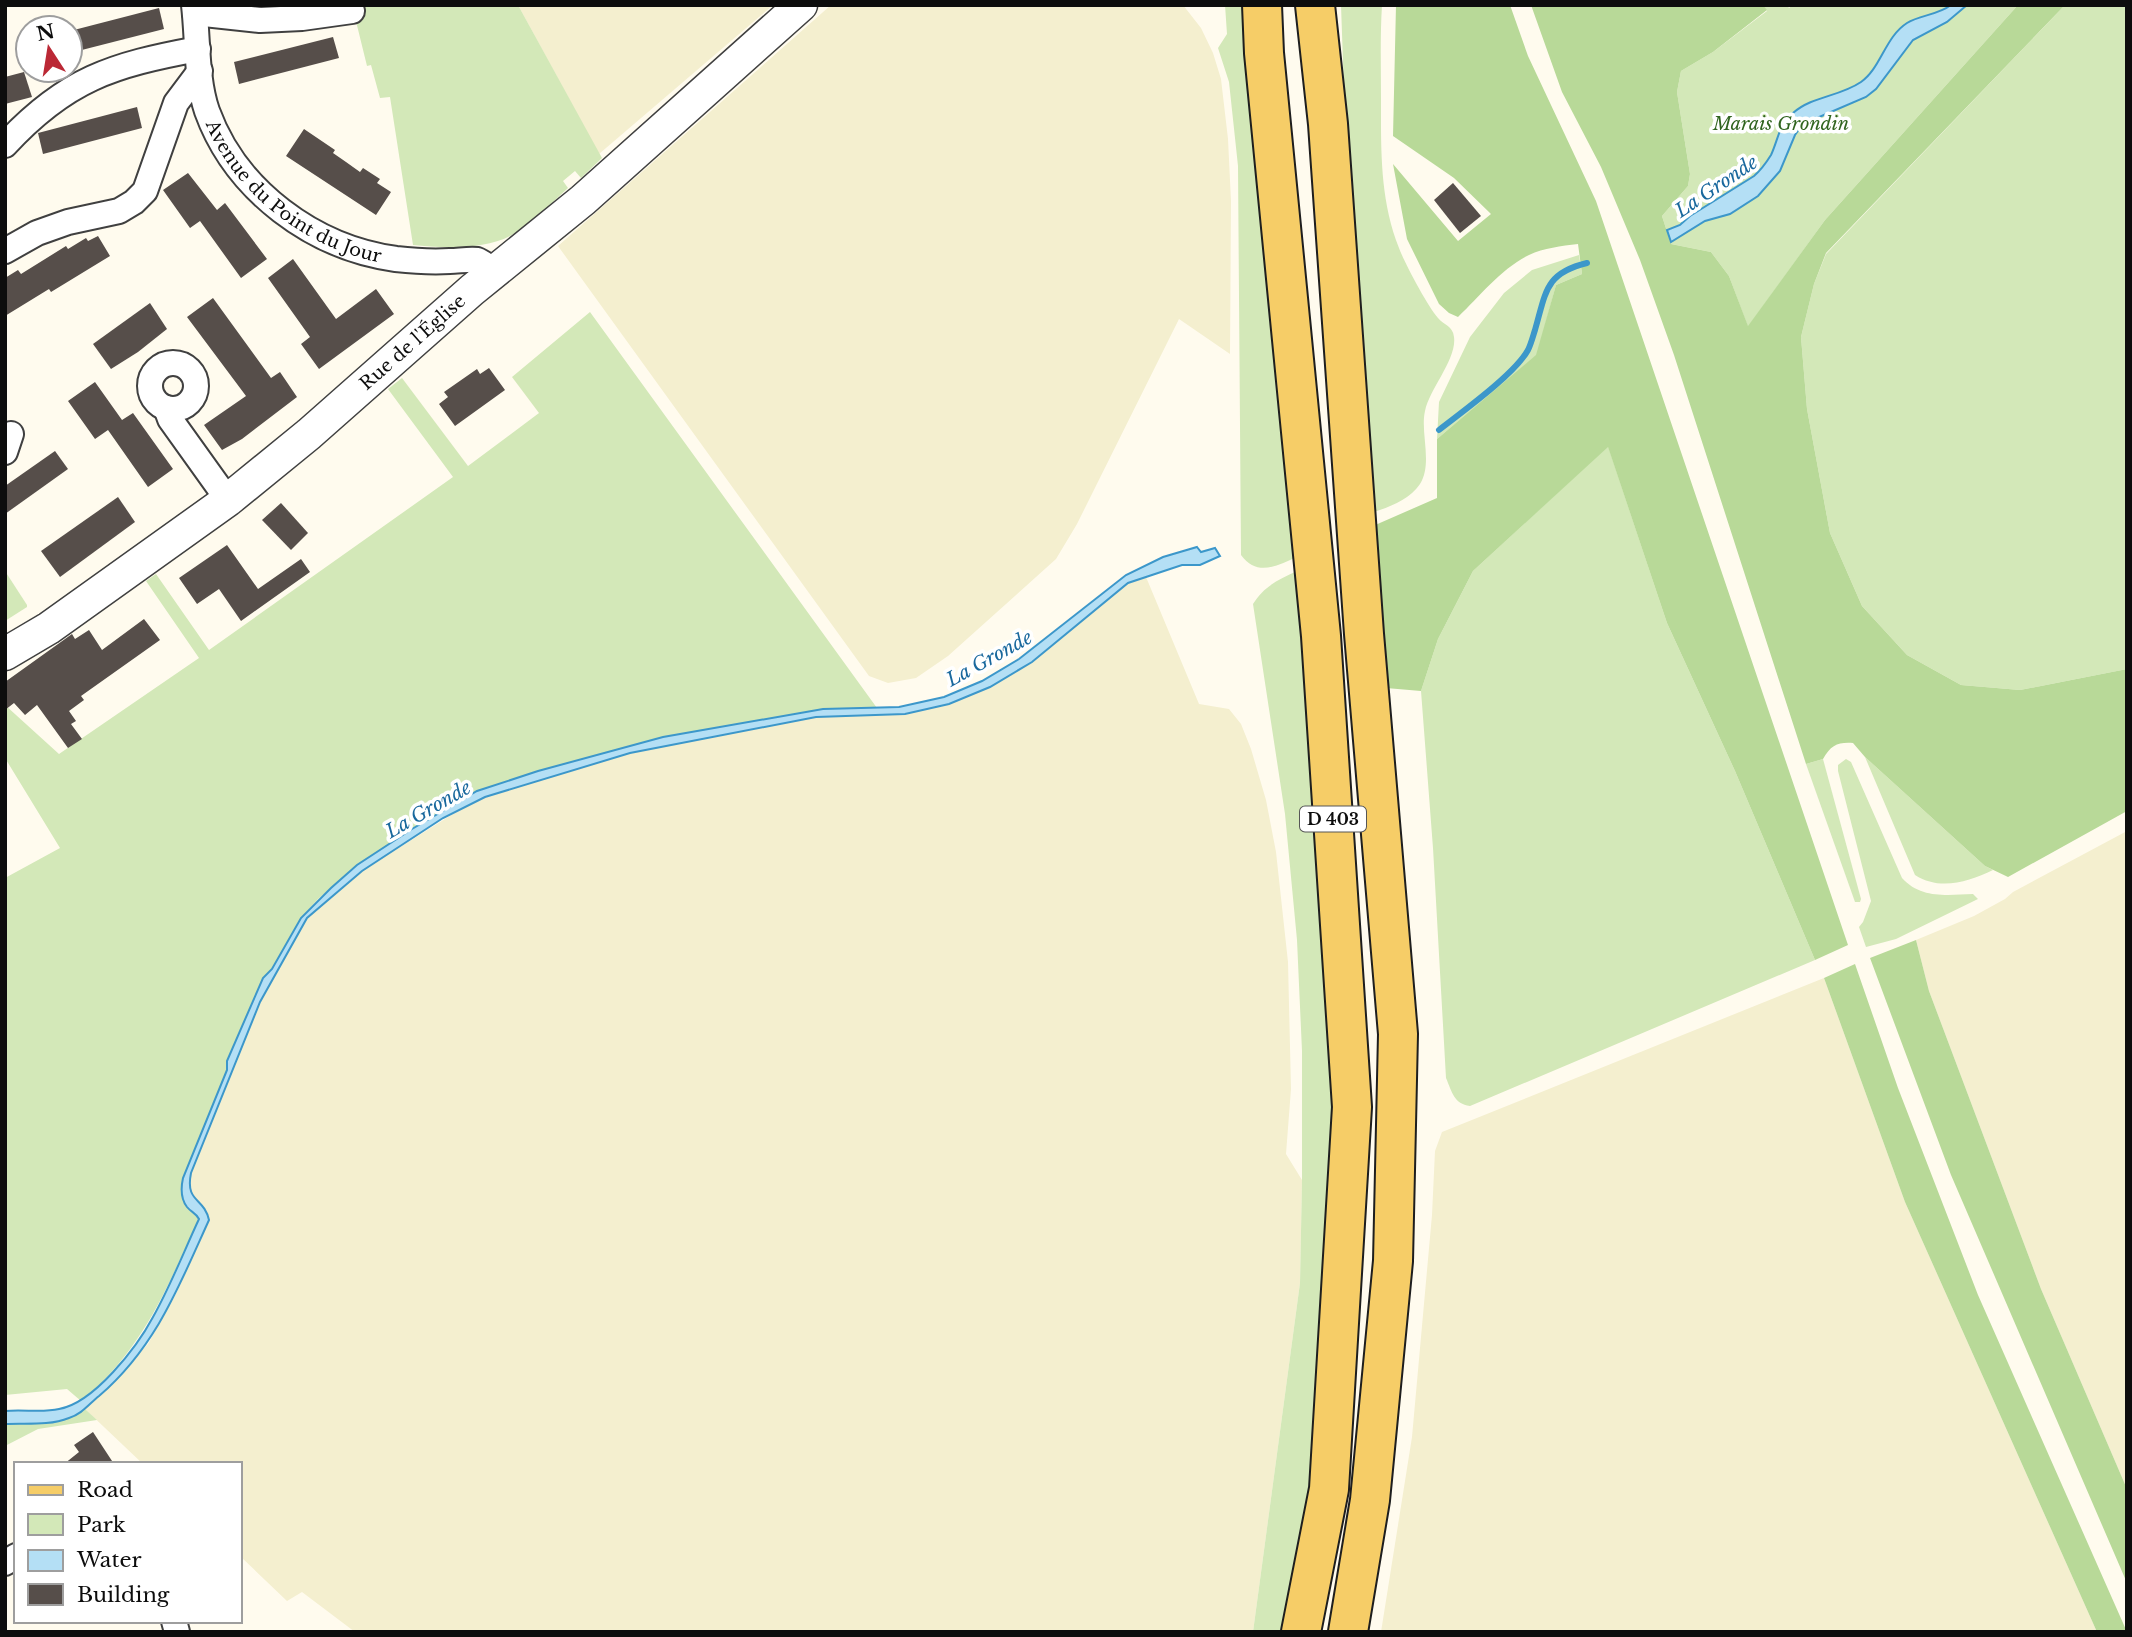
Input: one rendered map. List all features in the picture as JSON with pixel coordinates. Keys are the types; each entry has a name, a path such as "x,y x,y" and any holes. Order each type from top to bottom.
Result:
{"main road":[{"name":"D 403","path":"1260,5 1321,636 1352,1107 1329,1489 1301,1632"},
{"name":"D 403","path":"1315,5 1328,124 1364,634 1398,1034 1393,1261 1370,1500 1348,1632"}],"street":[{"name":"Rue de l'Église","path":"5,654 35,637 109,586 228,500 495,271 583,200 801,5"},
{"path":"1328,124 1333,5"},
{"name":"Avenue du Point du Jour","path":"195,9 207,110 233,158 259,191 281,211 308,229 361,252 396,259 434,262 478,260 495,271"},
{"path":"195,9 260,20 352,11"},
{"path":"5,145 25,124 69,89 104,72 141,61 199,60 176,103 145,191 134,202 119,211 68,222 37,233 5,251"},
{"path":"166,408 170,419 228,500"}],"shaded area":[{"path":"518,5 773,5 599,154"},
{"path":"831,5 1183,5 1201,28 1213,53 1221,79 1228,139 1231,201 1230,354 1179,319 1077,524 1056,559 948,656 916,678 888,683 869,676 558,246"},
{"path":"1146,577 1199,704 1229,709 1241,724 1266,800 1276,852 1288,962 1291,1089 1286,1154 1302,1180 1300,1283 1253,1632 355,1632 302,1592 287,1601 242,1558 242,1462 141,1462 85,1409 148,1344 176,1294 209,1220 203,1207 191,1195 188,1186 191,1173 260,1002 307,918 362,871 472,802 577,768 630,753 816,717 904,714 949,704 990,687 1032,662 1128,583"},
{"path":"2127,831 2127,1489 2041,1289 1929,991 1916,940 1974,916"},
{"path":"1824,978 1905,1202 2097,1632 1381,1632 1412,1437 1432,1215 1435,1151 1442,1132"}],"green space":[{"path":"352,5 518,5 602,158 581,178 575,171 563,181 568,188 533,220 500,241 475,246 413,245 390,97 380,98 371,65 367,66"},
{"path":"1225,5 1244,5 1297,557 1268,568 1254,566 1241,555 1238,166 1229,82 1218,48 1227,34"},
{"path":"1341,5 1382,5 1382,157 1388,212 1399,248 1411,274 1433,312 1450,328 1454,337 1451,355 1425,411 1424,476 1415,490 1404,499 1370,513 1349,234"},
{"path":"1396,5 1510,5 1528,56 1596,201 1848,945 1815,960 1735,771 1667,623 1608,447 1473,571 1438,639 1421,691 1386,688 1373,526 1437,498 1437,439 1536,355 1556,285 1582,274 1578,244 1553,248 1529,255 1510,267 1458,317 1439,304 1407,239 1393,164 1458,241 1491,214 1454,178 1393,136"},
{"path":"1531,5 1763,5 1767,10 1713,52 1681,71 1677,92 1690,174 1688,186 1662,216 1671,244 1711,252 1729,276 1748,326 1825,220 2018,5 2065,5 1826,253 1814,284 1801,337 1807,409 1830,533 1862,606 1907,655 1961,685 2020,690 2127,669 2127,811 2008,877 1985,866 1853,743 1835,745 1823,759 1806,764 1674,355 1640,260 1601,167 1562,92"},
{"name":"Marais Grondin","path":"1763,5 1787,5 1789,8 1793,5 2018,5 1825,220 1748,327 1729,276 1711,252 1671,244 1662,216 1688,186 1690,174 1677,92 1681,71 1713,52 1767,11"},
{"path":"2065,5 2127,5 2127,669 2020,690 1961,685 1907,655 1862,606 1830,533 1807,409 1801,337 1814,284 1826,254"},
{"path":"1579,255 1582,274 1556,285 1537,355 1437,439 1439,402 1470,337 1504,293 1532,270"},
{"path":"590,312 877,708 823,709 663,737 538,771 467,797 357,865 318,899 301,918 272,969 261,982 227,1061 227,1070 183,1178 183,1197 199,1218 164,1293 137,1339 103,1381 81,1401 67,1389 5,1395 5,878 60,848 5,758 5,705 59,754 199,658 146,581 156,574 209,650 453,477 388,389 402,378 468,466 539,413 512,377"},
{"path":"1608,446 1667,623 1735,771 1815,960 1470,1106 1465,1105 1457,1100 1446,1078 1421,691 1438,639 1473,571"},
{"path":"5,571 27,607 5,621"},
{"path":"1297,571 1322,854 1336,1147 1319,1439 1288,1632 1253,1632 1300,1283 1302,1051 1297,940 1285,814 1253,604 1267,588"},
{"path":"1865,757 1985,866 1993,870 1974,878 1944,884 1915,875"},
{"path":"1823,759 1860,902 1855,902 1806,764"},
{"path":"1846,759 1851,762 1902,878 1917,890 1926,893 1973,894 1978,899 1896,939 1866,947 1859,927 1871,901 1838,771 1838,765"},
{"path":"1916,940 1929,991 2041,1289 2127,1489 2127,1583 1951,1175 1870,958"},
{"path":"1855,964 1898,1088 1978,1295 2127,1632 2097,1632 1905,1202 1824,978"},
{"path":"85,1409 97,1420 38,1429 5,1446 5,1424 57,1421 67,1419"}],"water":[{"path":"1951,5 1967,5 1947,22 1913,40 1876,89 1866,97 1800,128 1780,171 1758,196 1730,214 1705,221 1671,242 1667,230 1680,225 1759,171 1771,155 1785,122 1800,107 1861,82 1874,69 1893,36 1907,23"},
{"path":"1197,547 1201,552 1215,548 1220,556 1200,565 1182,565 1128,583 1032,662 990,687 949,704 905,714 816,717 630,753 485,797 443,818 362,871 307,918 260,1002 191,1173 191,1190 209,1220 176,1292 151,1336 119,1377 78,1414 54,1422 5,1424 5,1411 59,1409 86,1396 113,1372 146,1329 166,1293 199,1219 184,1200 183,1178 227,1070 227,1061 263,978 272,969 301,918 357,865 477,791 538,771 663,737 823,709 899,707 944,697 982,681 1019,659 1126,575 1163,557"}],"building":[{"path":"159,8 164,29 84,49 84,27"},
{"path":"333,37 339,58 239,84 234,62"},
{"path":"14,75 14,84 28,84 32,97 5,104 5,77"},
{"path":"137,107 142,128 43,154 38,133"},
{"path":"304,129 335,150 333,153 360,172 363,168 380,179 377,183 391,192 376,215 286,156"},
{"path":"188,173 217,210 225,203 267,259 241,278 200,221 190,228 163,190"},
{"path":"1453,183 1481,216 1460,233 1434,200"},
{"path":"98,236 110,256 5,316 5,278 18,270 21,274 66,246 68,249 86,238 88,241"},
{"path":"293,259 336,319 376,289 394,314 319,369 301,344 310,337 268,278"},
{"path":"213,298 271,378 280,372 297,397 242,439 222,450 204,425 246,396 187,317"},
{"path":"150,303 167,329 111,369 93,344"},
{"path":"489,368 505,390 455,426 439,404 448,397 444,392 477,369 480,374"},
{"path":"95,382 122,420 133,413 173,469 148,487 108,430 95,439 68,401"},
{"path":"55,451 68,469 5,514 5,486"},
{"path":"118,497 135,522 60,577 41,551"},
{"path":"281,503 308,533 291,550 262,520"},
{"path":"227,545 258,589 301,559 310,572 241,621 219,589 197,604 179,578"},
{"path":"144,619 160,640 81,696 84,700 69,711 76,721 71,724 82,739 68,748 37,705 25,715 14,703 5,710 5,682 72,634 75,639 89,630 102,650"},
{"path":"93,1432 113,1462 66,1462 79,1452 74,1445"}],"waterway":[{"name":"La Gronde","path":"1439,430 1487,392 1521,360 1530,345 1549,286 1563,272 1587,263"}]}
